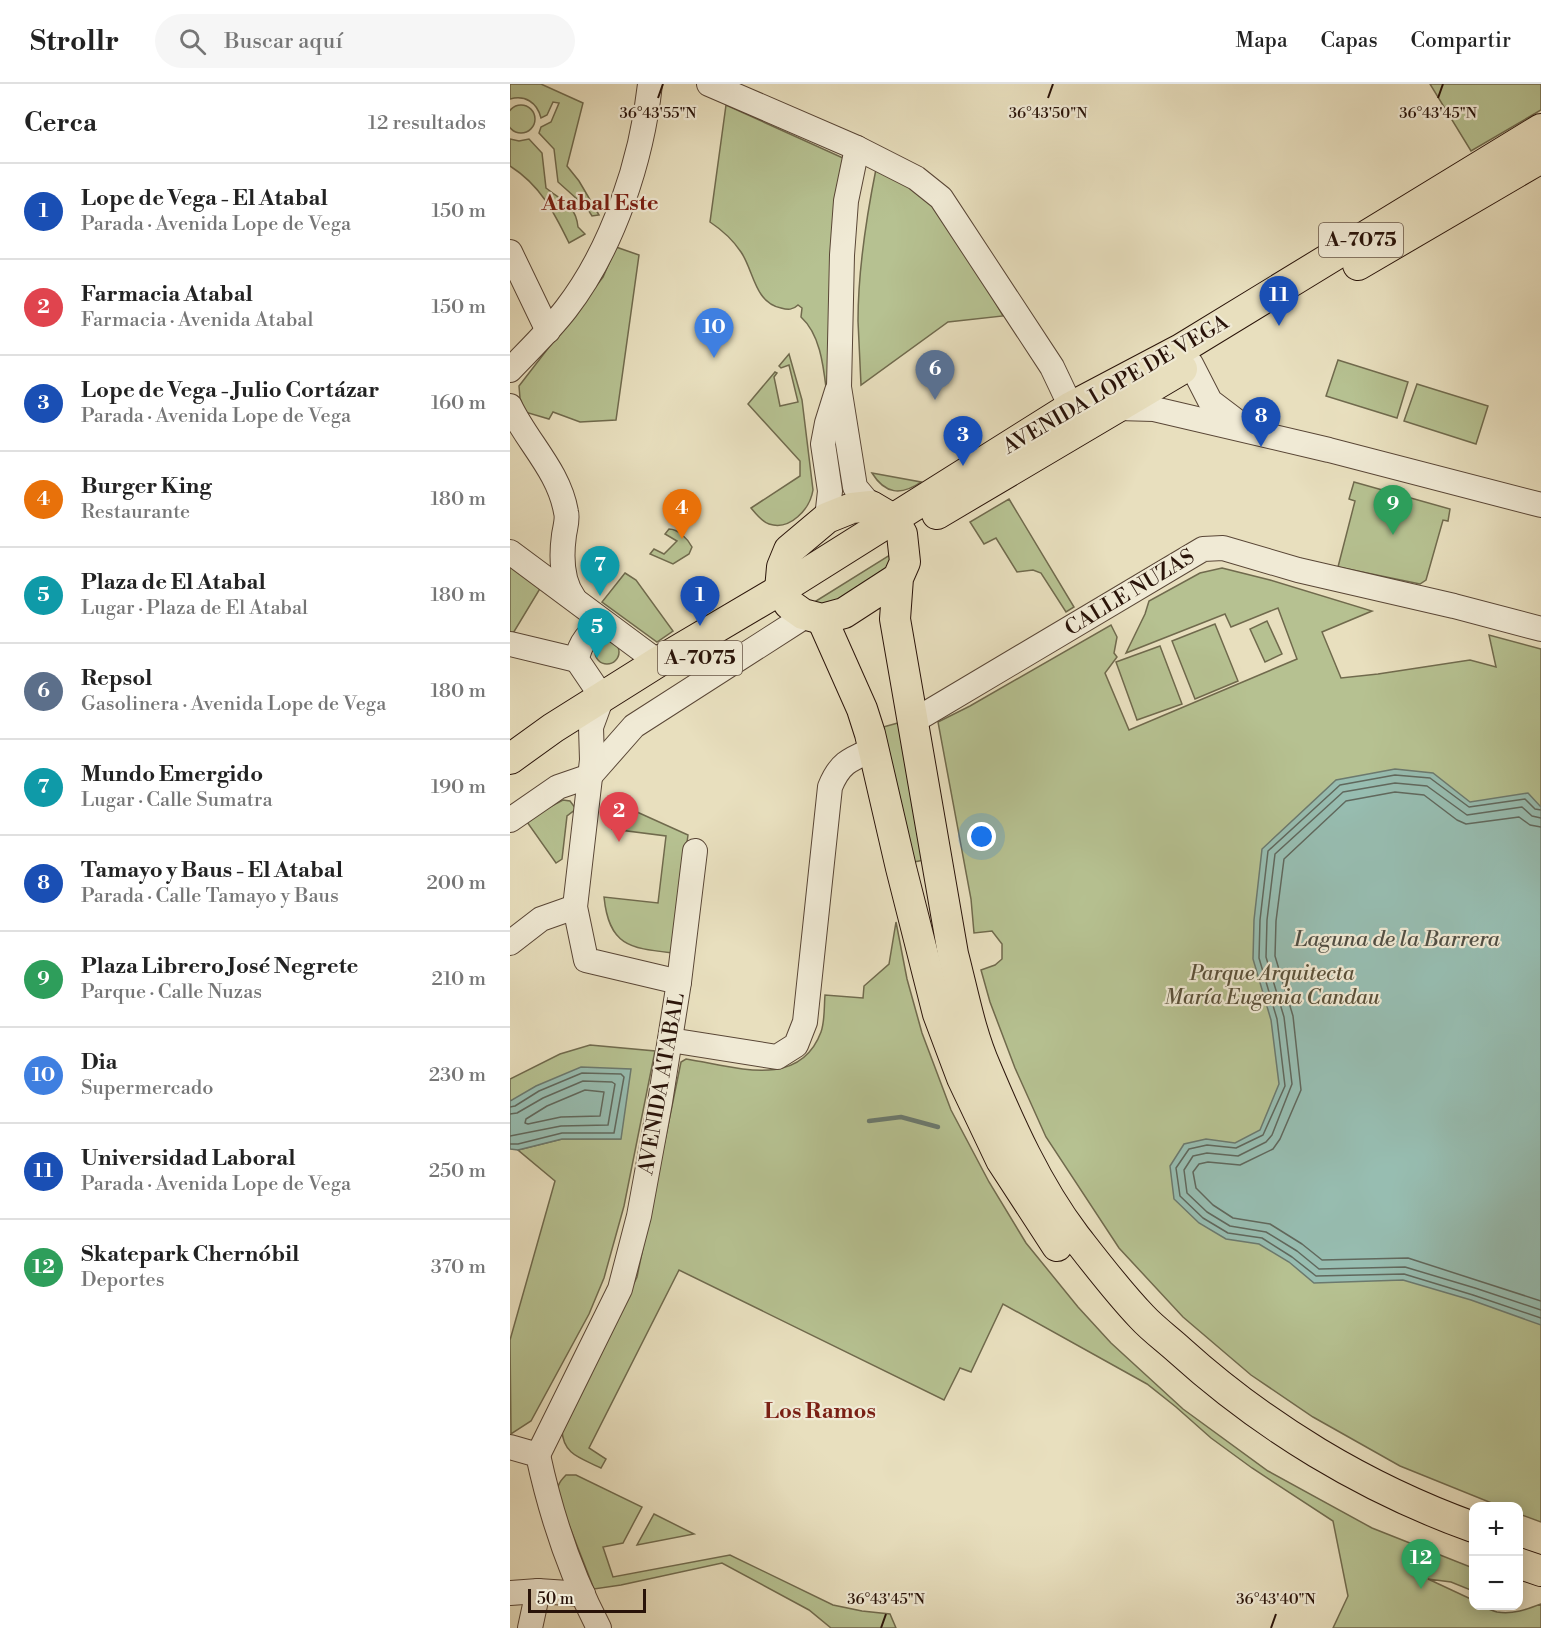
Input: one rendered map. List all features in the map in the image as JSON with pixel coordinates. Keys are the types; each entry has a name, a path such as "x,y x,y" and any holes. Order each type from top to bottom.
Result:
{"main road":[{"name":"AVENIDA LOPE DE VEGA","path":"510,781 610,716 799,607 889,520 1071,407 1190,364 1541,129"},
{"name":"AVENIDA LOPE DE VEGA","path":"889,520 1118,408 1541,158"},
{"path":"1469,1525 1394,1493 1343,1467 1276,1427 1221,1386 1142,1317 1074,1234 1023,1149 985,1065 953,954 895,619 898,578 905,562 889,520 852,508 827,518 789,550 783,567 799,607 862,709 874,749 938,1014 962,1078 1001,1160 1059,1249 1132,1333 1165,1365 1266,1444 1335,1486 1390,1513 1469,1545"},
{"path":"799,607 844,614 898,578"},
{"name":"AVENIDA LOPE DE VEGA","path":"510,759 610,716 658,662 799,607"},
{"path":"1523,1544 1541,1549"},
{"path":"1523,1565 1541,1571"}],"street":[{"path":"510,370 567,308 596,262 624,200 642,140 650,84"},
{"path":"709,84 856,148 916,178 941,198 1052,367 1071,407"},
{"path":"856,148 846,201 842,255 839,387 855,487 889,520"},
{"path":"510,252 548,331"},
{"path":"1154,408 1181,400 1192,389 1190,364"},
{"path":"1190,364 1210,401 1250,431"},
{"path":"827,518 830,491 823,444 827,423 839,387"},
{"path":"510,406 554,475 567,514 563,547 564,579 574,598"},
{"path":"1118,408 1154,408 1541,505"},
{"path":"530,567 545,570 554,564 563,547"},
{"name":"CALLE NUZAS","path":"912,722 1203,549 1223,548 1298,570 1454,606 1541,629"},
{"path":"510,552 658,662"},
{"path":"605,624 596,627 585,638 577,660 610,716"},
{"path":"510,644 577,660"},
{"name":"AVENIDA ATABAL","path":"538,1455 620,1289 639,1216 679,982 586,960 575,907 590,776 610,716"},
{"name":"AVENIDA LOPE DE VEGA","path":"590,776 610,716"},
{"path":"670,1040 777,1056 796,1045 805,1022 830,787 835,774 847,761 874,749"},
{"path":"510,820 558,787 590,776"},
{"path":"679,982 695,851"},
{"path":"510,943 541,919 575,907"},
{"path":"510,1447 538,1455 548,1500 572,1569 599,1628"},
{"path":"530,1628 538,1591 572,1569"},
{"path":"510,1593 538,1591 583,1594"}],"green space":[{"path":"510,84 541,84 583,103 567,166 579,181 599,215 592,216 587,208 558,182 554,149 539,133 541,127 551,122 559,103 553,102 547,115 541,118 537,108 530,101 521,98 510,99"},
{"path":"1430,84 1541,84 1541,110 1471,151"},
{"path":"521,105 531,109 535,119 531,129 521,133 511,129 507,119 511,109"},
{"path":"726,105 843,158 828,403 824,369 818,346 814,335 801,317 802,308 798,305 792,309 784,309 772,305 765,299 738,248 710,222"},
{"path":"510,139 519,141 529,139 542,153 546,188 571,208 578,227 585,234 569,243 552,210 538,191 521,173 510,166"},
{"path":"876,169 910,186 936,208 1003,316 948,322 861,385 859,283"},
{"path":"616,247 639,255 616,420 580,422 553,412 549,419 525,412 519,386 603,277"},
{"path":"789,354 802,400 813,490 808,504 798,517 777,525 764,522 751,508 800,476 800,461 748,404 775,372 777,373 774,377 780,406 798,402 789,365 781,368 779,366"},
{"path":"1338,360 1408,382 1397,418 1326,396"},
{"path":"1417,384 1488,406 1476,444 1404,421"},
{"path":"872,473 921,482 907,489 894,491 882,485"},
{"path":"1354,482 1450,509 1448,521 1443,520 1426,580 1420,584 1338,567 1355,501 1349,499"},
{"path":"1009,499 1074,607 1066,612 1041,573 1033,570 1017,572 996,538 984,544 970,522"},
{"path":"669,529 682,535 692,547 689,554 673,564 650,554 654,549 664,554 677,541 665,534"},
{"path":"893,553 888,573 832,608 808,606"},
{"path":"510,566 541,587 512,635 510,635"},
{"name":"Parque Arquitecta María Eugenia Candau","path":"1222,568 1372,611 1322,632 1341,678 1470,660 1496,667 1489,635 1541,649 1541,1522 1523,1515 1523,1502 1489,1502 1400,1466 1313,1417 1251,1375 1183,1317 1119,1248 1046,1137 1015,1068 990,1002 981,970 995,965 1002,959 1002,944 992,931 974,933 971,899 938,722 1111,625 1117,637 1114,653 1117,657 1105,673 1129,730 1297,659 1278,608 1231,627 1225,614 1126,653 1149,601 1200,573"},
{"path":"625,573 636,580 673,631 657,642 602,602"},
{"path":"1267,621 1282,654 1265,662 1250,629"},
{"path":"1215,624 1238,681 1195,699 1172,641"},
{"path":"607,640 612,641 618,647 618,657 612,663 607,664 602,663 596,657 595,652 596,647 602,641"},
{"path":"1160,646 1182,704 1137,720 1116,662"},
{"path":"905,721 929,859 909,863 876,729"},
{"path":"563,800 570,801 576,809 567,816 562,859 556,863 527,822"},
{"path":"617,803 688,835 672,953 633,946 624,942 611,926 604,897 658,903 666,836 612,829"},
{"path":"896,922 907,979 922,1033 951,1110 989,1182 1026,1243 1078,1307 1111,1343 1183,1409 1268,1471 1372,1528 1469,1566 1469,1589 1451,1582 1428,1579 1469,1598 1469,1610 1508,1613 1541,1604 1541,1628 1333,1628 1348,1596 1333,1521 1211,1438 1147,1384 1003,1304 971,1372 960,1368 944,1400 679,1270 589,1448 606,1459 601,1468 574,1455 566,1445 562,1430 637,1277 681,1062 686,1059 763,1070 781,1068 797,1062 811,1050 821,1032 825,995 863,998 864,986 889,964"},
{"path":"590,1045 655,1051 624,1206 604,1278 589,1314 531,1421 511,1434 510,1340 555,1181 518,1150 562,1139 621,1139 510,1101 510,1079 560,1054"},
{"path":"566,1475 576,1475 642,1507 623,1543 603,1547 613,1577 730,1555 833,1605 890,1614 896,1628 831,1628 809,1610 722,1563 594,1589 558,1497 557,1490"},
{"path":"654,1514 694,1534 637,1545"}],"water":[{"name":"Laguna de la Barrera","path":"1395,769 1433,773 1470,802 1528,793 1541,807 1541,1325 1471,1300 1403,1280 1314,1283 1289,1262 1259,1244 1226,1239 1199,1223 1174,1199 1170,1166 1184,1144 1206,1139 1235,1143 1260,1130 1279,1084 1271,1020 1253,959 1254,920 1262,849 1336,780"},
{"path":"581,1067 631,1069 621,1139 562,1139 518,1150 510,1149 510,1101 536,1086"}],"waterway":[{"path":"869,1121 901,1117 938,1127"}],"place":[{"name":"Universidad Laboral","path":"1279,326"},
{"name":"Dia","path":"714,358"},
{"name":"Repsol","path":"935,400"},
{"name":"Tamayo y Baus - El Atabal","path":"1261,447"},
{"name":"Lope de Vega - Julio Cortázar","path":"963,466"},
{"name":"Plaza Librero José Negrete","path":"1393,535"},
{"name":"Burger King","path":"682,539"},
{"name":"Mundo Emergido","path":"600,596"},
{"name":"Lope de Vega - El Atabal","path":"700,626"},
{"name":"Plaza de El Atabal","path":"597,658"},
{"name":"Farmacia Atabal","path":"619,842"},
{"name":"Skatepark Chernóbil","path":"1421,1589"}],"district":[{"name":"Atabal Este","path":"600,203"},
{"name":"Los Ramos","path":"820,1411"}]}
